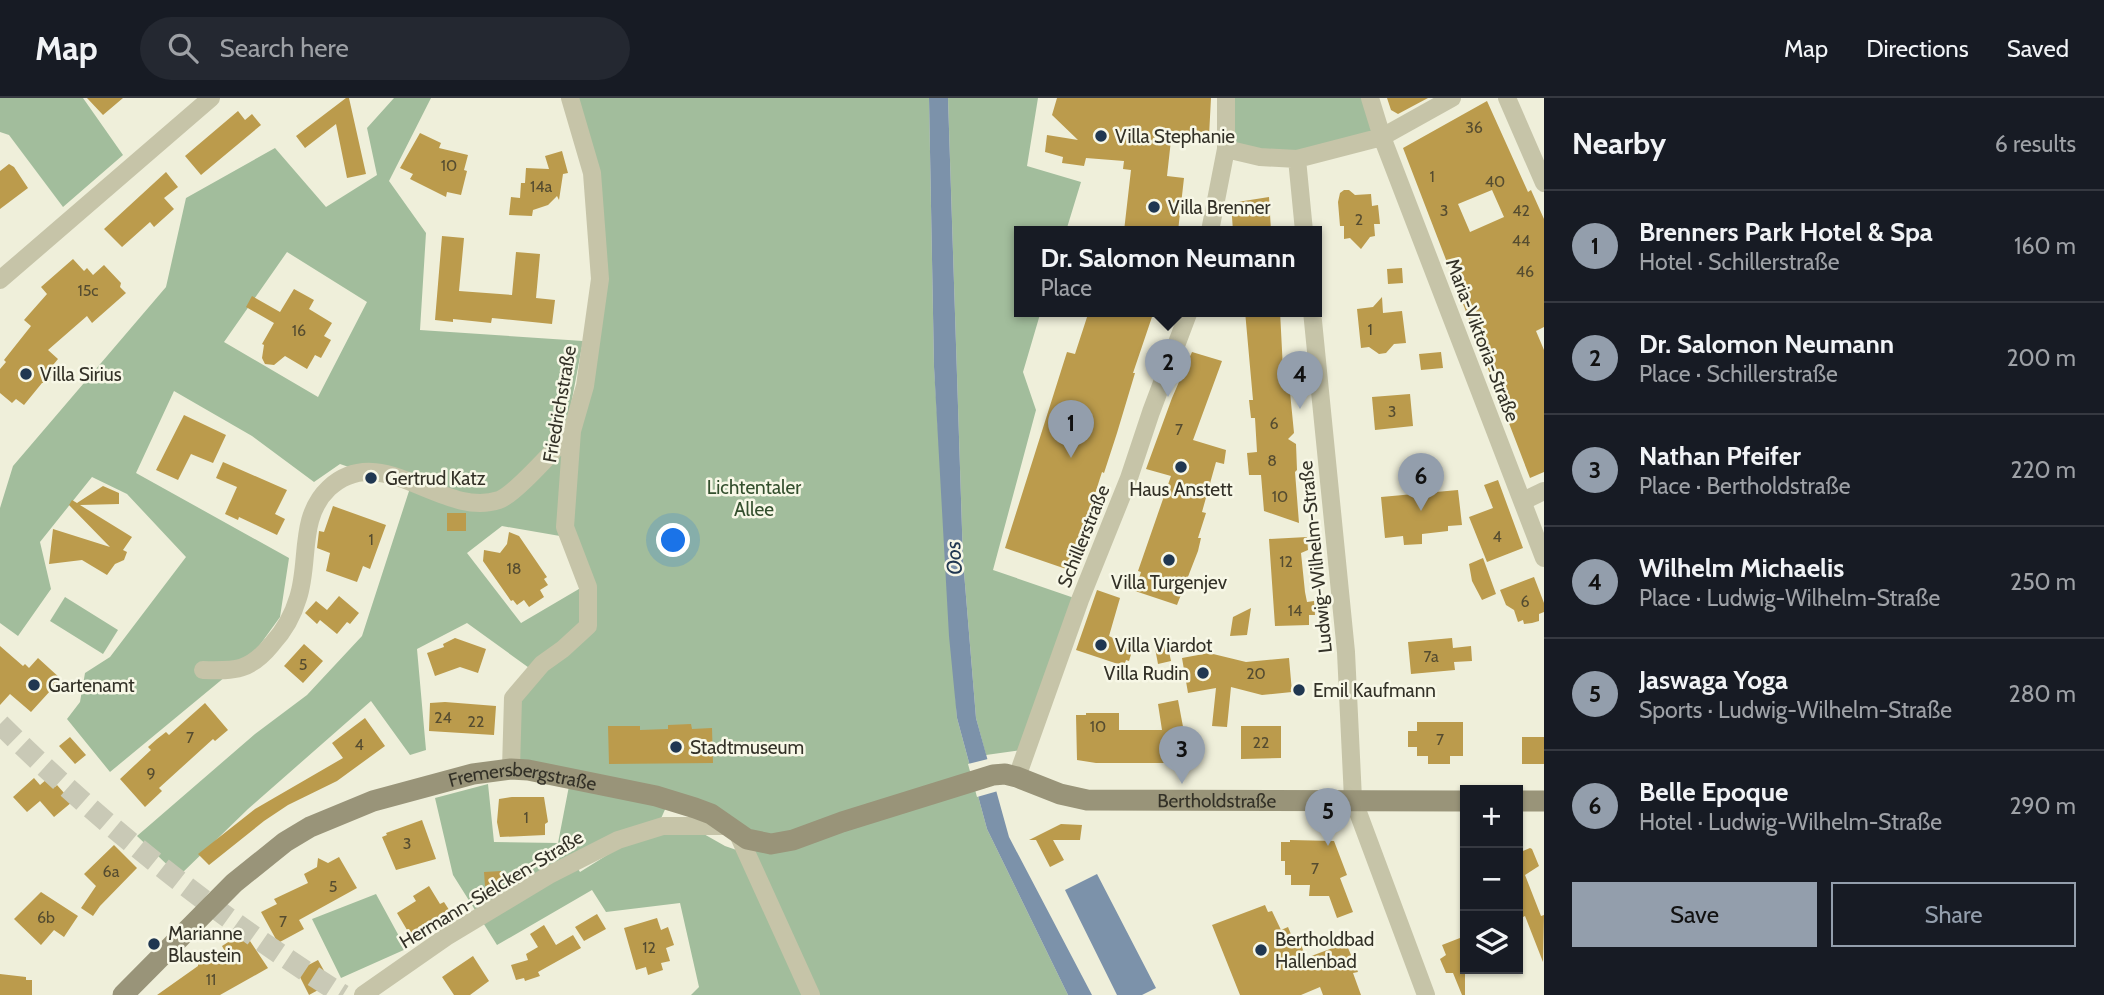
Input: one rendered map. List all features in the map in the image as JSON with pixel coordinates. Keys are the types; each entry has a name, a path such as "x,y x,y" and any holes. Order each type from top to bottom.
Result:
{"main road":[{"name":"Fremersbergstraße","path":"123,995 234,883 285,842 310,827 373,801 441,781 511,769 546,772 664,798 703,811 762,843 793,840 983,778"},
{"name":"Bertholdstraße","path":"983,778 1005,774 1060,794 1087,800 1460,800"},
{"path":"1523,801 1544,801"}],"street":[{"path":"0,280 211,98"},
{"name":"Friedrichstraße","path":"511,769 513,698 542,664 588,626 588,587 565,527 572,431 585,386 600,279 592,173 570,98"},
{"path":"1211,226 1226,149 1226,98"},
{"name":"Maria-Viktoria-Straße","path":"1370,98 1382,136 1544,558"},
{"path":"1226,149 1261,157 1297,159 1382,136 1452,98"},
{"path":"1507,98 1544,183"},
{"path":"1297,159 1304,226"},
{"name":"Schillerstraße","path":"1017,777 1080,600 1129,478 1187,317"},
{"name":"Ludwig-Wilhelm-Straße","path":"1313,317 1346,652 1353,799 1426,995"},
{"path":"203,670 236,671 261,658 284,630 299,597 309,522 321,496 339,480 375,470 458,500 485,504 503,499 572,431"},
{"path":"1523,501 1544,491"},
{"name":"Hermann-Sielcken-Straße","path":"363,995 446,937 549,875 618,840 663,826 733,829"},
{"path":"733,829 811,995"}],"green space":[{"path":"0,98 83,98 123,155 63,207 9,135 0,132"},
{"path":"394,98 431,98 389,181 426,233 420,330 583,341 569,415 560,536 502,526 467,553 521,623 584,586 586,625 532,670 467,623 417,649 426,750 410,755 371,701 248,809 179,876 137,836 255,734 307,695 362,636 410,488 340,464 314,482 252,436 174,391 136,473 289,558 280,617 254,653 110,772 67,719 80,702 85,673 110,657 186,557 127,494 92,477 40,542 51,589 18,636 0,623 0,508 13,466 166,287 186,198 275,148 326,207 377,175 367,128","holes":["287,252 367,302 318,397 224,342"]},
{"name":"Lichtentaler Allee","path":"570,98 929,98 934,367 957,718 987,829 1068,995 691,995 699,987 680,903 606,912 592,890 497,945 453,875 435,798 488,784 494,842 558,843 569,786 667,805 659,823 571,858 580,872 620,847 663,834 702,833 745,853 711,814 511,769 513,698 588,626 588,587 565,527 600,279 595,202"},
{"path":"948,98 1038,98 1027,166 1081,182 1068,226 1014,226 1014,317 1039,317 1023,372 1036,410 993,570 1080,600 1028,749 986,755 976,718 963,560"},
{"path":"1226,98 1370,98 1382,137 1297,159 1226,149"},
{"path":"65,597 118,630 103,654 50,621"},
{"path":"376,894 406,949 341,978 312,919"}],"water":[{"name":"Oos","path":"929,98 948,98 963,560 976,718 1009,837 1092,995 1068,995 987,829 957,718 949,636 934,367"},
{"path":"1097,874 1156,988 1142,995 1117,995 1065,890"}],"pier":[{"path":"988,759 998,791 977,797 968,764"}],"building":[{"path":"87,98 123,98 103,115"},
{"path":"349,98 366,174 347,178 336,124 305,148 296,136"},
{"path":"1057,98 1211,98 1209,136 1182,135 1182,141 1171,140 1167,176 1184,178 1179,226 1125,226 1131,170 1123,169 1124,161 1086,158 1084,166 1062,163 1063,157 1045,152 1047,135 1078,140 1052,115"},
{"path":"1387,98 1428,98 1398,114 1391,110"},
{"path":"1487,101 1528,192 1531,190 1544,219 1544,327 1536,331 1544,350 1544,472 1530,478 1403,148","holes":["1492,190 1504,217 1470,232 1458,204"]},
{"path":"238,111 245,120 252,114 261,125 201,175 185,156"},
{"path":"420,133 441,143 439,148 468,155 461,195 447,192 446,197 410,179 413,174 400,168"},
{"path":"562,151 568,173 563,174 559,200 557,196 548,205 533,210 532,216 509,215 511,197 520,198 526,168 549,169 545,156"},
{"path":"9,164 28,188 0,209 0,171"},
{"path":"166,172 178,187 164,198 174,209 154,227 150,222 122,247 104,229"},
{"path":"1344,190 1355,195 1371,194 1372,206 1378,205 1380,224 1374,224 1375,236 1370,237 1361,249 1350,238 1344,239 1344,226 1340,226 1338,202 1340,193"},
{"path":"1269,197 1271,226 1233,226 1231,203"},
{"path":"442,236 464,238 459,291 512,295 516,252 540,254 536,298 555,300 552,324 492,318 491,323 435,320"},
{"path":"73,259 84,271 87,268 93,275 104,265 121,283 120,287 126,293 92,323 87,316 48,350 58,359 53,365 51,377 46,383 42,383 24,405 16,399 12,403 0,393 0,369 31,326 24,320 47,294 41,287"},
{"path":"1402,268 1403,283 1388,284 1387,269"},
{"path":"294,289 314,300 309,309 332,323 324,336 331,340 321,358 315,355 307,369 285,356 274,365 265,364 262,344 274,323 246,307 252,296 280,312"},
{"path":"1382,297 1383,313 1402,311 1406,343 1394,344 1386,353 1379,354 1369,347 1361,348 1357,309 1373,307"},
{"path":"1087,317 1152,317 1104,473 1102,472 1069,570 1005,548 1067,352 1075,354"},
{"path":"1246,317 1280,317 1283,370 1285,382 1289,382 1294,433 1288,439 1296,444 1299,523 1264,511 1261,475 1249,475 1247,453 1257,452 1255,418 1251,418 1249,400 1253,400"},
{"path":"1192,352 1222,361 1193,440 1226,450 1224,464 1216,462 1202,512 1206,513 1198,538 1201,538 1198,551 1177,605 1135,591 1141,572 1138,571 1171,476 1146,469"},
{"path":"1441,352 1443,368 1421,370 1419,354"},
{"path":"1410,394 1413,426 1375,430 1372,397"},
{"path":"184,415 226,435 213,463 191,454 178,480 156,470"},
{"path":"223,462 287,490 275,514 285,519 277,535 239,517 238,520 225,514 237,487 216,478"},
{"path":"1498,480 1523,548 1487,562 1469,517 1493,508 1484,485"},
{"path":"103,486 119,493 119,504 80,505 132,537 123,550 127,552 124,560 115,564 107,575 82,560 49,564 53,529 110,547 69,505 72,500 77,503"},
{"path":"1458,490 1462,525 1448,526 1448,531 1422,534 1422,544 1404,545 1403,536 1385,538 1381,497"},
{"path":"333,506 386,525 370,569 363,566 357,582 326,571 330,553 317,548 319,531 324,532"},
{"path":"447,513 466,513 466,531 447,531"},
{"path":"509,532 519,536 547,577 544,579 548,585 540,590 544,597 529,607 524,600 517,605 511,601 483,561 484,550 500,553 507,544"},
{"path":"1307,537 1308,550 1301,553 1305,592 1307,602 1314,601 1315,615 1309,615 1309,625 1275,626 1269,539"},
{"path":"1483,558 1496,594 1482,600 1472,581 1469,564"},
{"path":"1534,577 1544,603 1544,612 1539,614 1539,621 1524,624 1523,620 1518,622 1514,610 1506,605 1500,590"},
{"path":"1097,590 1120,598 1109,636 1133,648 1129,661 1126,660 1124,666 1076,650"},
{"path":"339,596 359,613 337,634 320,620 317,624 305,613 316,601 327,610"},
{"path":"1251,608 1247,635 1230,636 1233,617"},
{"path":"455,638 486,649 478,673 460,667 435,676 427,653 444,647 443,644"},
{"path":"1452,638 1453,648 1471,646 1472,661 1454,662 1455,670 1411,674 1408,642"},
{"path":"1154,643 1168,647 1171,661 1158,664"},
{"path":"304,644 323,661 303,683 284,666"},
{"name":"Gartenamt","path":"0,646 29,668 38,658 61,679 31,712 10,694 0,705"},
{"path":"1209,653 1246,662 1289,658 1292,692 1262,695 1231,687 1227,727 1212,726 1216,688 1188,693 1182,658"},
{"path":"1178,700 1187,748 1176,748 1176,763 1096,763 1077,760 1076,715 1119,713 1119,730 1162,730 1158,704"},
{"path":"205,703 228,730 215,741 213,739 159,788 162,791 145,807 120,779 151,750 148,747 166,732 169,735"},
{"path":"430,703 496,706 494,735 429,731"},
{"path":"365,718 385,746 337,781 288,805 264,821 209,865 198,854 255,809 343,758 332,743"},
{"path":"1417,722 1463,722 1463,756 1450,756 1450,764 1428,764 1428,756 1417,756 1417,747 1408,747 1408,731 1417,731"},
{"name":"Stadtmuseum","path":"691,724 692,729 712,728 713,763 609,764 608,726 640,726 640,730 668,729 668,725"},
{"path":"1241,726 1281,726 1281,758 1241,759"},
{"path":"70,737 86,755 75,764 59,746"},
{"path":"1522,737 1544,737 1544,764 1522,764"},
{"path":"34,778 40,785 47,779 55,787 57,785 72,802 54,817 40,801 27,812 13,797"},
{"path":"544,797 548,822 545,824 545,835 500,837 497,822 499,799"},
{"path":"422,820 436,859 396,870 382,837 387,835 386,833"},
{"path":"1061,824 1082,825 1080,840 1053,840 1064,860 1050,867 1036,840 1029,840"},
{"path":"1334,841 1347,875 1340,878 1353,912 1337,918 1329,896 1309,896 1310,885 1291,885 1291,875 1285,875 1285,861 1281,861 1281,842"},
{"path":"114,845 137,868 93,916 81,908 96,886 84,874"},
{"path":"1532,849 1539,866 1525,875 1541,916 1544,915 1543,962 1525,916 1523,917 1523,851"},
{"path":"339,857 357,888 299,920 304,929 278,943 261,912 277,904 274,899 308,883 304,874 317,867 318,858 328,863"},
{"path":"501,871 501,886 485,886 484,872"},
{"path":"429,886 440,904 444,902 453,916 423,934 420,929 410,935 397,913 416,901 413,896"},
{"path":"41,892 78,916 64,937 54,930 41,945 14,919"},
{"name":"Bertholdbad Hallenbad","path":"1265,905 1268,912 1272,911 1281,930 1288,927 1295,944 1300,942 1306,958 1346,943 1358,972 1353,973 1361,995 1323,995 1320,987 1301,995 1240,995 1212,925"},
{"path":"597,914 606,929 584,941 575,927"},
{"path":"657,918 661,930 668,927 674,945 666,948 670,961 661,963 663,970 648,975 646,967 636,970 624,928"},
{"path":"544,925 556,945 573,935 581,948 538,972 540,976 525,981 524,978 516,980 511,965 528,960 526,954 538,947 530,934"},
{"path":"244,932 268,968 220,995 157,995 198,966 198,959 204,955 228,957 222,946"},
{"path":"1460,938 1460,974 1465,974 1465,995 1462,995 1453,973 1446,973 1440,959 1446,955 1442,945"},
{"path":"473,956 489,981 470,995 454,995 442,977"},
{"path":"318,960 331,983 309,995 297,971"},
{"path":"0,974 32,980 32,995 0,995"}],"tunnel":[{"path":"0,724 80,799 164,869 251,934 343,995"}],"place":[{"name":"Villa Stephanie","path":"1101,136"},
{"name":"Villa Brenner","path":"1154,207"},
{"name":"Villa Sirius","path":"26,374"},
{"name":"Dr. Salomon Neumann","path":"1168,397"},
{"name":"Wilhelm Michaelis","path":"1300,409"},
{"name":"Brenners Park Hotel & Spa","path":"1071,458"},
{"name":"Haus Anstett","path":"1181,467"},
{"name":"Gertrud Katz","path":"371,478"},
{"name":"Belle Epoque","path":"1421,511"},
{"name":"Villa Turgenjev","path":"1169,560"},
{"name":"Villa Viardot","path":"1101,645"},
{"name":"Villa Rudin","path":"1203,673"},
{"name":"Gartenamt","path":"34,685"},
{"name":"Emil Kaufmann","path":"1299,690"},
{"name":"Stadtmuseum","path":"676,747"},
{"name":"Nathan Pfeifer","path":"1182,784"},
{"name":"Jaswaga Yoga","path":"1328,846"},
{"name":"Marianne Blaustein","path":"154,944"},
{"name":"Bertholdbad Hallenbad","path":"1261,950"}]}
